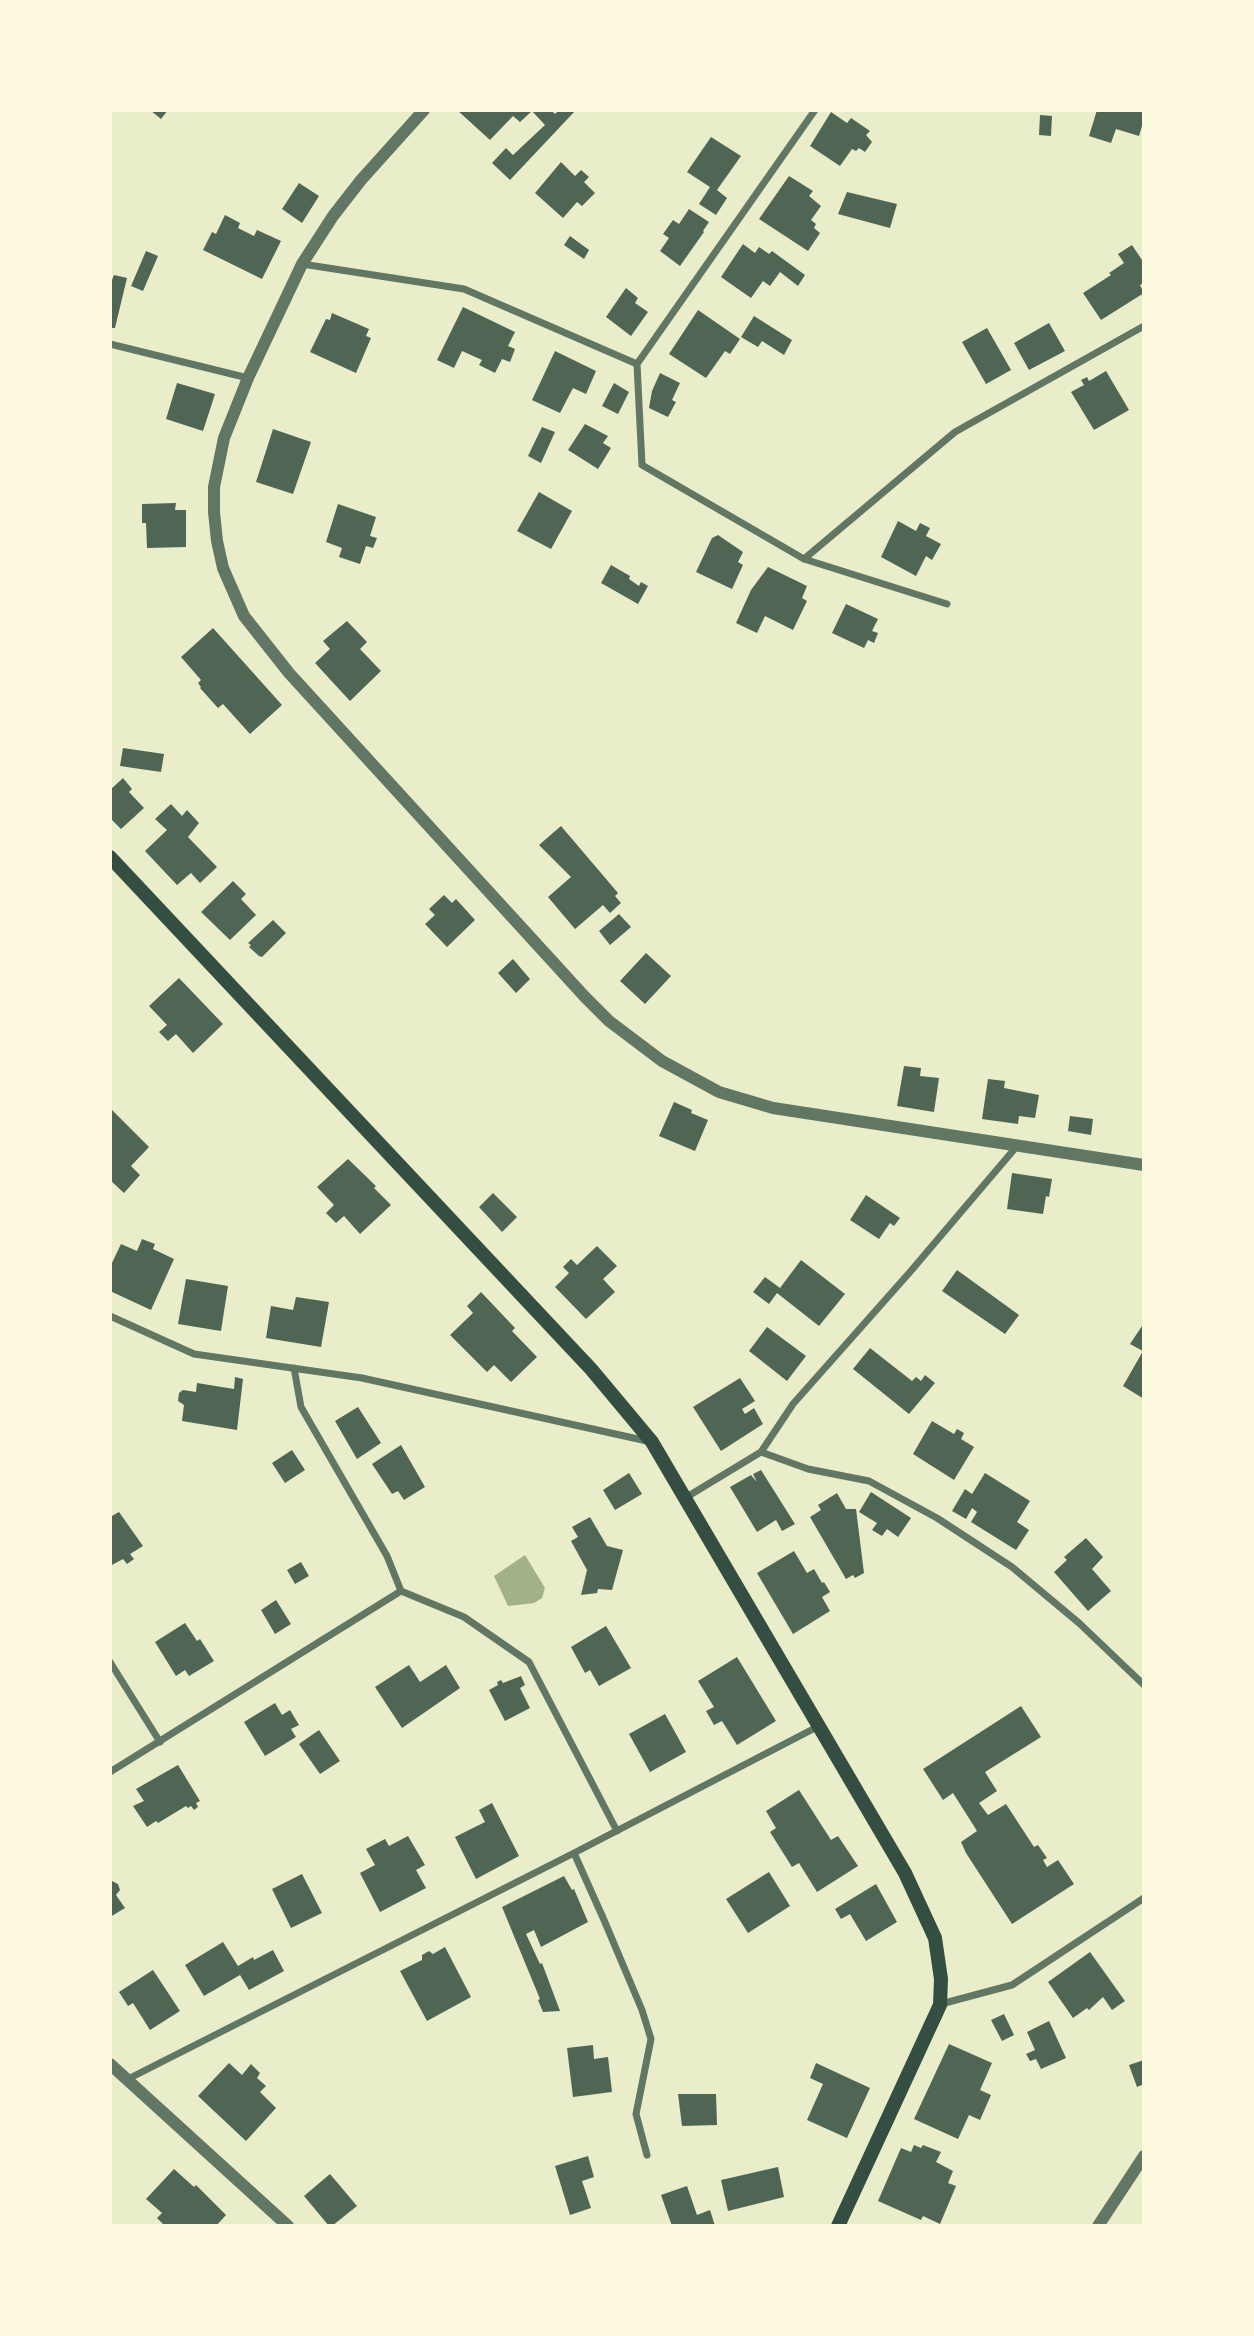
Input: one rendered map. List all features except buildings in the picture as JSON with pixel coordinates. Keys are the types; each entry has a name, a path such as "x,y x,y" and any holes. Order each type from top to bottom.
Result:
{"main road":[{"path":"110,857 591,1369 652,1442 820,1725 922,1908 935,1938 941,1979 940,2004 838,2226"}],"street":[{"path":"424,110 333,216 302,264 248,378 224,438 218,462 214,512 217,541 223,568 244,616 289,673 609,1021 636,1043 680,1072 719,1091 773,1108 1144,1165"},
{"path":"815,110 637,364 642,465 804,559 947,604"},
{"path":"302,264 464,289 637,364"},
{"path":"804,559 955,432 1144,326"},
{"path":"110,344 248,378"},
{"path":"684,1499 761,1452 793,1404 1017,1146"},
{"path":"110,1316 194,1354 362,1378 652,1442"},
{"path":"294,1368 301,1406 387,1556 401,1591 464,1617 528,1662 617,1830"},
{"path":"761,1452 808,1469 869,1481 937,1518 1012,1567 1079,1623 1144,1685"},
{"path":"110,1772 401,1591"},
{"path":"110,1662 160,1742"},
{"path":"128,2079 820,1725"},
{"path":"574,1853 642,2010 651,2039 636,2114 647,2155"},
{"path":"940,2004 1012,1985 1144,1898"},
{"path":"110,2064 288,2226"},
{"path":"1098,2226 1144,2156"}],"shaded area":[{"path":"525,1555 545,1588 542,1598 534,1603 508,1606 494,1576"}]}
